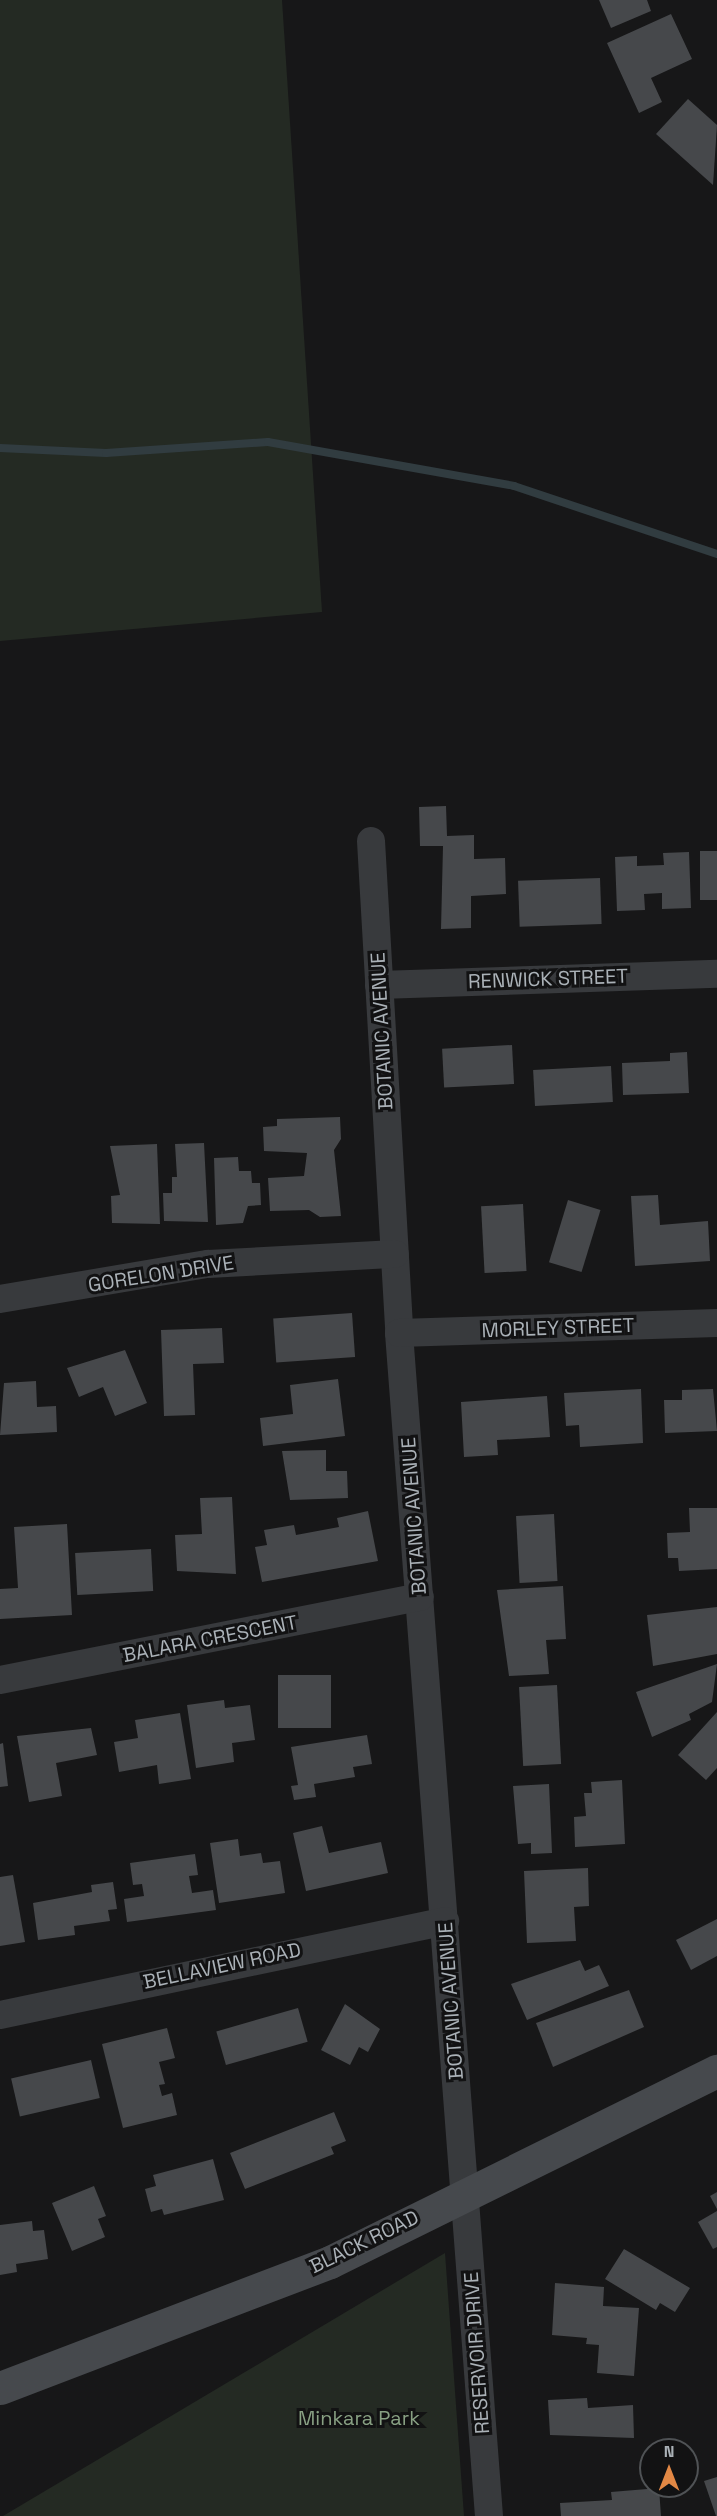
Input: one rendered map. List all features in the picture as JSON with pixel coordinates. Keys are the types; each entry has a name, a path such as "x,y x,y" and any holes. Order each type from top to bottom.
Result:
{"main road":[{"name":"BLACK ROAD","path":"0,2388 330,2262 466,2191 717,2072"}],"street":[{"name":"BOTANIC AVENUE","path":"371,841 399,1333 466,2191"},
{"name":"RENWICK STREET","path":"380,985 717,974"},
{"name":"GORELON DRIVE","path":"0,1299 208,1264 395,1254"},
{"name":"MORLEY STREET","path":"399,1333 717,1323"},
{"name":"BALARA CRESCENT","path":"0,1680 420,1597"},
{"name":"BELLAVIEW ROAD","path":"0,2015 445,1921"},
{"name":"RESERVOIR DRIVE","path":"466,2191 489,2516"}],"green space":[{"path":"0,0 282,0 322,612 0,641"},
{"name":"Minkara Park","path":"445,2253 464,2516 3,2516"}],"building":[{"path":"599,0 647,0 651,11 611,28"},
{"path":"671,14 692,59 651,78 662,102 639,113 607,43"},
{"path":"688,99 717,125 713,185 656,134"},
{"path":"446,806 447,836 474,835 474,859 505,858 506,894 471,896 471,928 441,929 443,846 420,846 419,807"},
{"path":"700,851 717,851 717,900 700,900"},
{"path":"689,852 691,908 662,909 662,893 644,894 645,910 617,911 615,857 637,856 637,866 664,865 663,853"},
{"path":"600,878 602,924 520,927 518,881"},
{"path":"512,1045 514,1084 444,1088 442,1049"},
{"path":"687,1052 689,1093 623,1095 622,1063 670,1061 670,1053"},
{"path":"611,1066 613,1102 535,1106 533,1070"},
{"path":"340,1117 341,1139 334,1150 341,1216 320,1217 309,1210 270,1211 268,1178 304,1176 307,1153 264,1151 263,1127 277,1126 277,1119"},
{"path":"204,1143 208,1222 164,1221 163,1193 172,1193 172,1177 177,1177 175,1144"},
{"path":"157,1144 160,1224 112,1223 111,1196 120,1195 110,1146"},
{"path":"238,1157 239,1171 251,1171 252,1183 260,1183 261,1205 248,1206 243,1223 216,1225 214,1158"},
{"path":"658,1195 660,1225 708,1221 710,1261 635,1266 631,1196"},
{"path":"568,1200 601,1210 582,1272 549,1262"},
{"path":"523,1204 527,1271 485,1273 481,1206"},
{"path":"352,1313 355,1357 276,1362 273,1319"},
{"path":"222,1328 224,1363 193,1364 195,1415 164,1416 161,1330"},
{"path":"125,1350 147,1403 115,1416 103,1387 79,1397 67,1368"},
{"path":"338,1379 345,1436 263,1446 260,1418 293,1414 290,1385"},
{"path":"36,1381 37,1407 56,1406 57,1432 0,1435 4,1383"},
{"path":"641,1389 643,1443 580,1447 579,1425 566,1426 564,1393"},
{"path":"713,1389 717,1431 665,1433 664,1400 682,1400 682,1390"},
{"path":"547,1396 550,1437 497,1440 498,1455 464,1457 461,1402"},
{"path":"326,1450 326,1471 347,1471 348,1498 290,1500 282,1451"},
{"path":"232,1497 236,1574 177,1571 175,1535 202,1534 200,1498"},
{"path":"689,1508 717,1508 717,1569 679,1571 678,1558 668,1558 667,1533 690,1532"},
{"path":"368,1511 378,1561 262,1582 255,1547 267,1545 264,1530 294,1525 296,1535 339,1527 337,1518"},
{"path":"554,1514 558,1581 520,1583 516,1516"},
{"path":"67,1524 72,1615 0,1619 0,1589 18,1588 14,1527"},
{"path":"151,1549 153,1591 77,1595 75,1553"},
{"path":"563,1586 566,1639 546,1640 549,1674 509,1676 497,1590"},
{"path":"717,1607 717,1654 653,1666 647,1615"},
{"path":"717,1664 712,1702 689,1714 691,1720 652,1737 636,1692"},
{"path":"278,1675 331,1675 331,1728 278,1728"},
{"path":"557,1685 561,1764 523,1766 519,1687"},
{"path":"224,1700 225,1708 250,1705 255,1740 232,1743 234,1762 196,1768 187,1705"},
{"path":"717,1712 717,1768 706,1780 678,1755"},
{"path":"180,1713 191,1779 159,1784 157,1765 119,1772 114,1742 138,1738 135,1720"},
{"path":"91,1728 97,1755 56,1763 62,1796 29,1802 17,1736"},
{"path":"367,1735 372,1764 353,1767 355,1777 314,1784 316,1797 294,1800 291,1786 298,1785 291,1747"},
{"path":"3,1743 8,1786 0,1787 0,1744"},
{"path":"622,1780 625,1844 575,1847 574,1817 586,1816 584,1793 592,1793 591,1782"},
{"path":"549,1784 552,1853 531,1854 531,1843 518,1844 513,1786"},
{"path":"322,1826 329,1853 381,1842 388,1873 306,1891 293,1833"},
{"path":"238,1839 240,1856 261,1853 263,1863 280,1861 285,1893 219,1903 210,1843"},
{"path":"195,1854 198,1875 189,1876 192,1893 213,1890 216,1910 127,1922 124,1899 144,1896 142,1884 133,1885 130,1863"},
{"path":"588,1868 589,1906 574,1907 576,1941 527,1943 524,1871"},
{"path":"13,1875 25,1942 0,1946 0,1877"},
{"path":"113,1882 117,1909 108,1910 110,1921 74,1926 75,1935 38,1940 33,1903 92,1892 91,1885"},
{"path":"717,1919 717,1956 691,1970 676,1940"},
{"path":"580,1960 585,1971 599,1965 609,1986 527,2020 511,1984"},
{"path":"629,1990 644,2027 553,2067 536,2023"},
{"path":"345,2004 380,2029 368,2052 359,2047 350,2065 321,2050"},
{"path":"298,2008 308,2042 226,2065 216,2031"},
{"path":"167,2028 175,2058 159,2062 165,2084 159,2085 162,2096 172,2093 177,2115 123,2128 102,2044"},
{"path":"91,2060 100,2098 20,2116 11,2078"},
{"path":"334,2112 346,2141 331,2147 334,2154 245,2189 230,2153"},
{"path":"213,2159 224,2200 164,2215 162,2209 151,2212 145,2189 156,2186 153,2175"},
{"path":"94,2186 106,2216 98,2219 105,2237 72,2251 52,2203"},
{"path":"717,2192 717,2209 710,2196"},
{"path":"717,2211 717,2247 713,2249 698,2222"},
{"path":"32,2221 33,2231 44,2230 48,2259 16,2264 17,2272 0,2275 0,2225"},
{"path":"624,2249 690,2288 675,2312 660,2303 656,2310 605,2279"},
{"path":"555,2283 604,2287 603,2306 639,2308 634,2376 597,2373 599,2345 586,2344 587,2338 552,2335"},
{"path":"587,2398 588,2408 633,2405 634,2438 550,2435 548,2400"},
{"path":"717,2477 717,2516 716,2516 704,2481"},
{"path":"639,2490 639,2498 660,2498 661,2516 561,2516 560,2503 612,2500 611,2492"}],"waterway":[{"path":"0,448 106,453 268,442 514,486 717,554"}]}
